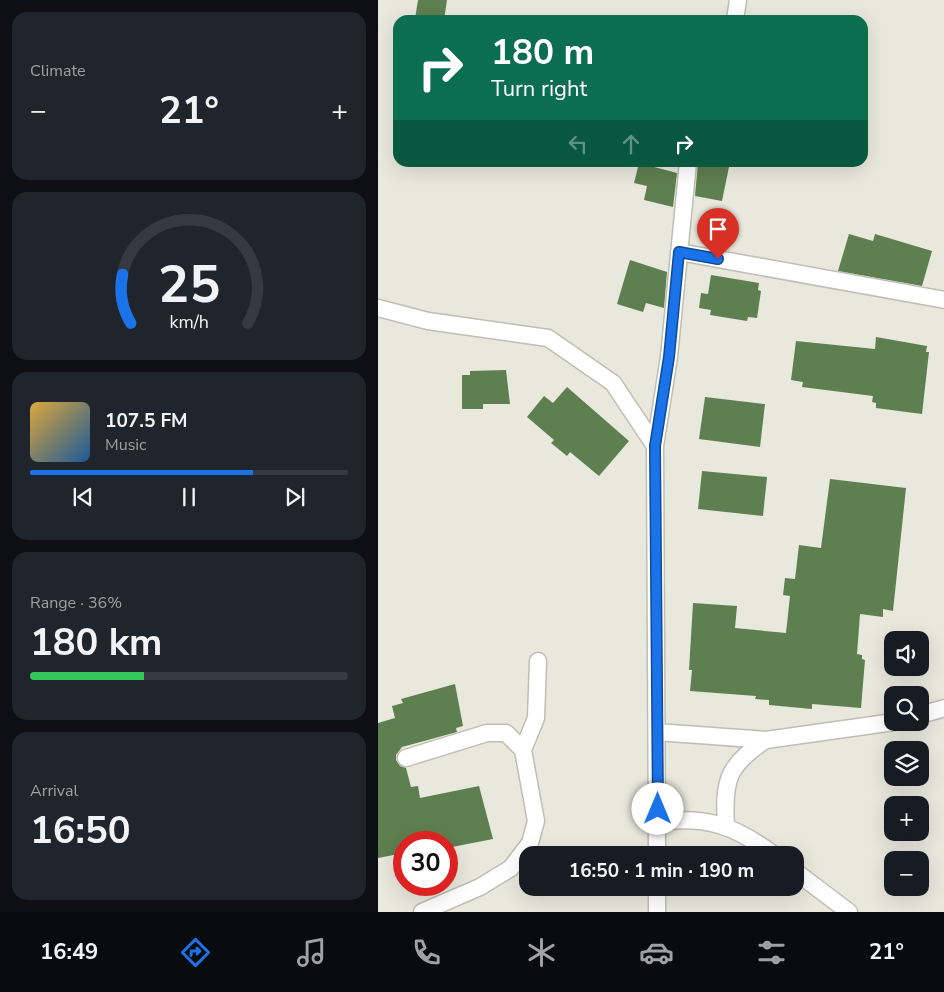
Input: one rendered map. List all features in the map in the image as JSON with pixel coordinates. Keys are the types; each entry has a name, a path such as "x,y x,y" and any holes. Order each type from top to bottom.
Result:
{"street":[{"path":"736,15 738,0"},
{"path":"657,846 655,446 669,357 688,167"},
{"path":"679,252 944,300"},
{"path":"378,308 428,321 548,338 613,383 655,446"},
{"path":"422,912 480,887 511,868 530,843 536,821 524,750 536,718 538,661"},
{"path":"929,712 944,708"},
{"path":"657,732 766,740 884,723"},
{"path":"406,758 487,733 506,733 524,750"},
{"path":"726,825 724,802 728,781 734,767 745,754 766,740"},
{"path":"658,822 678,820 726,825 760,846"},
{"path":"804,878 849,912"},
{"path":"657,896 657,912"}],"building":[{"path":"418,0 447,0 445,15 416,15"},
{"path":"638,167 654,167 677,173 673,207 644,200 647,186 634,183"},
{"path":"698,167 729,167 722,201 695,196"},
{"path":"849,234 873,241 875,234 932,251 922,286 838,271"},
{"path":"630,260 667,272 664,308 646,303 643,312 617,304"},
{"path":"711,275 759,283 758,290 761,291 757,318 748,317 747,321 710,315 711,310 699,308 701,293 708,294"},
{"path":"876,337 927,346 926,352 929,352 922,414 876,408 876,403 872,402 873,396 802,387 803,382 791,380 796,341 875,349"},
{"path":"506,370 510,404 483,404 483,409 462,409 462,375 470,375 470,371"},
{"path":"567,387 629,441 599,476 570,452 567,456 551,443 554,440 527,417 544,396 553,403"},
{"path":"705,397 765,404 760,447 699,439"},
{"path":"702,471 767,477 763,516 698,509"},
{"path":"830,479 906,488 893,611 883,609 883,617 860,614 857,654 862,655 862,659 865,660 861,708 812,704 812,709 769,705 769,700 755,699 756,696 690,691 692,670 689,670 693,603 737,606 735,628 786,633 790,596 783,595 785,578 795,579 799,545 821,548"},
{"path":"455,684 463,726 456,728 457,732 402,747 396,755 396,760 400,766 406,768 411,787 418,786 420,798 479,786 493,839 458,846 458,831 393,831 393,855 378,858 378,723 395,718 392,706 403,703 401,699"}],"route":[{"path":"658,809 655,446 669,357 679,252 718,259"}]}
